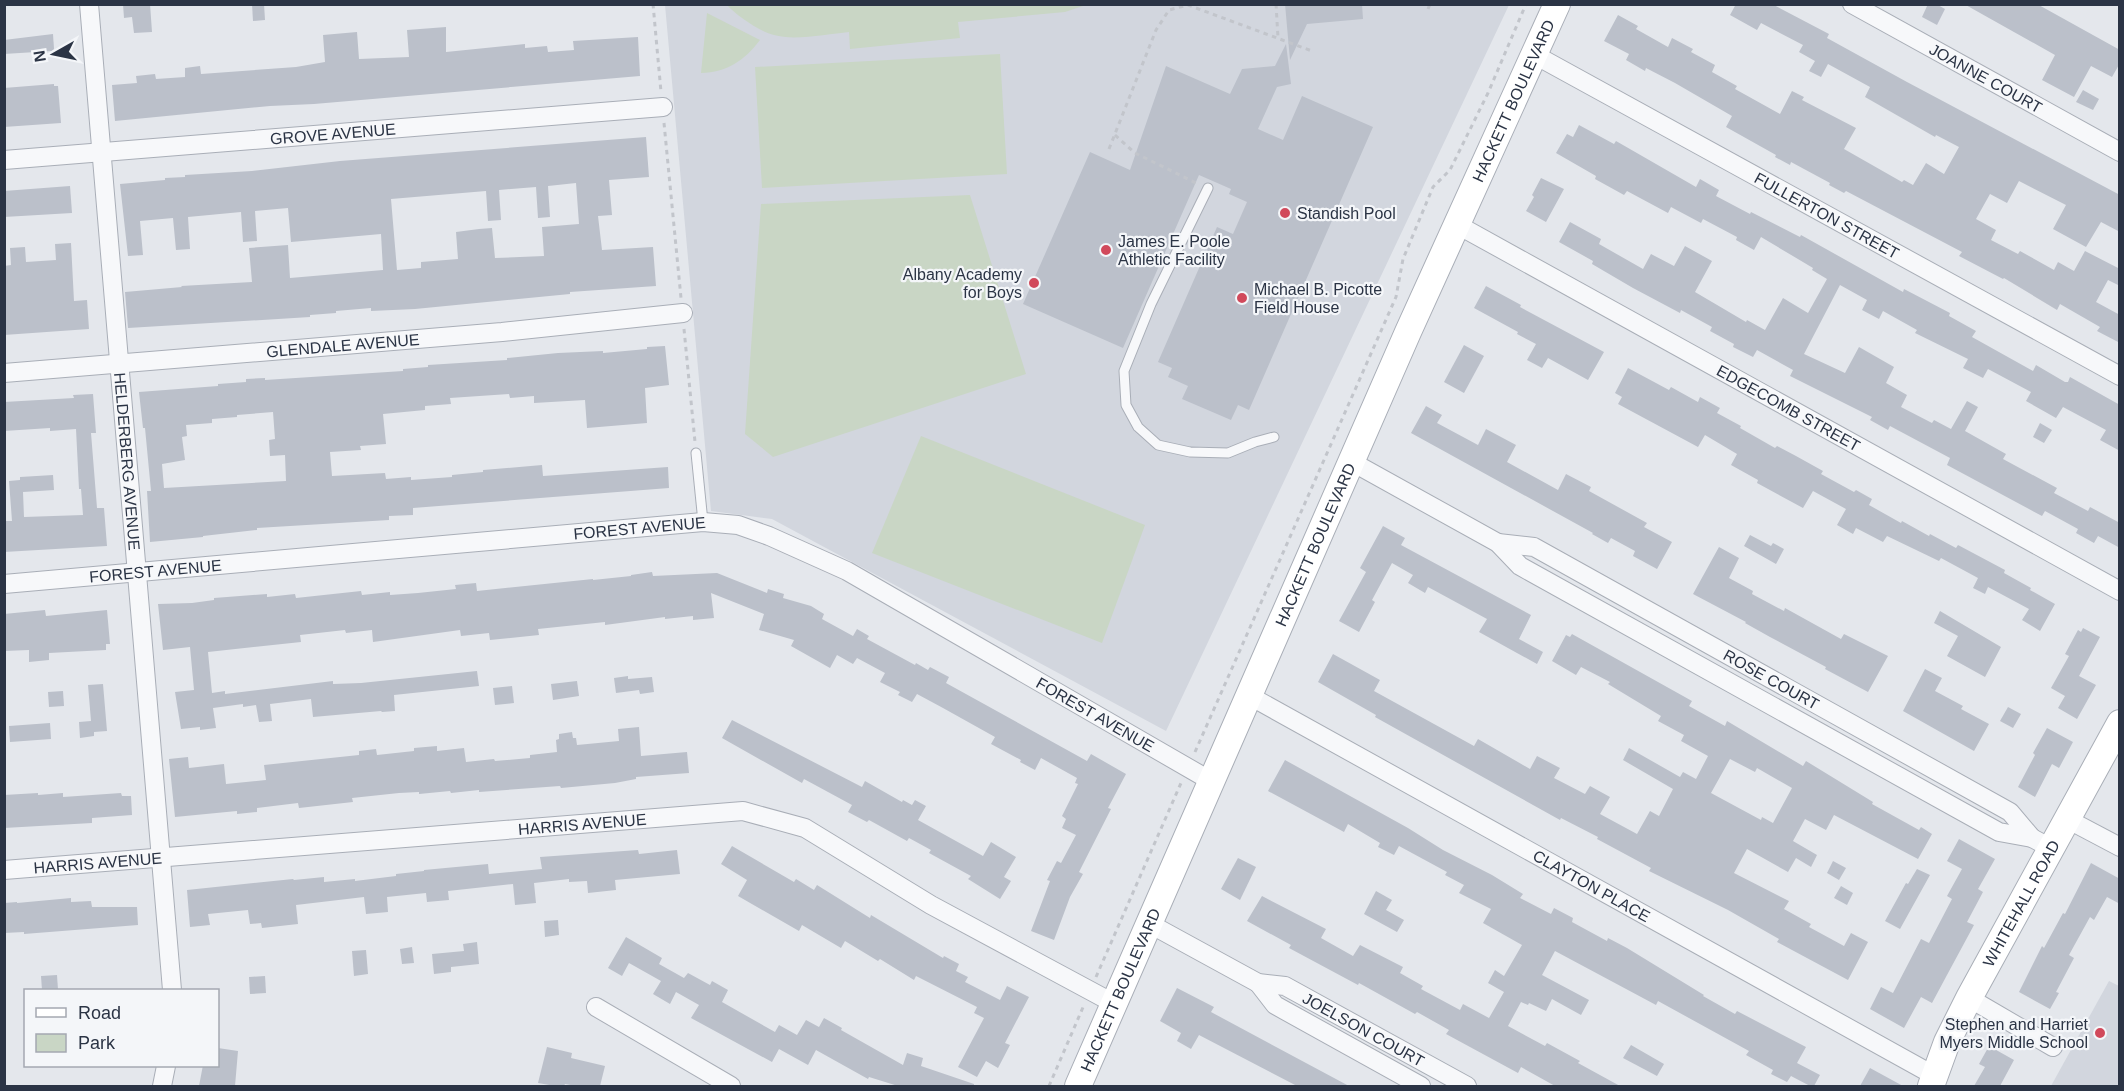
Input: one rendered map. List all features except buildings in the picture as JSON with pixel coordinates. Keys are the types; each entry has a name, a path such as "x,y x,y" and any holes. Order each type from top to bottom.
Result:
{"street":[{"name":"HELDERBERG AVENUE","path":"88,4 172,989"},
{"name":"HACKETT BOULEVARD","path":"1078,1086 1456,224 1557,4"},
{"name":"JOANNE COURT","path":"1852,4 2120,152"},
{"name":"FULLERTON STREET","path":"1535,55 2120,376"},
{"name":"GROVE AVENUE","path":"4,160 663,107"},
{"name":"EDGECOMB STREET","path":"1456,224 2120,591"},
{"name":"GLENDALE AVENUE","path":"4,373 502,332 683,313"},
{"name":"ROSE COURT","path":"1352,462 1498,543 1520,566 1999,832 2041,843"},
{"name":"FOREST AVENUE","path":"4,584 703,522 738,525 770,536 847,571 1211,781"},
{"name":"ROSE COURT","path":"1498,543 1534,547 2010,812 2041,843"},
{"name":"CLAYTON PLACE","path":"1248,695 1933,1081"},
{"name":"WHITEHALL ROAD","path":"1933,1081 1947,1042 2041,843 2067,819 2120,723"},
{"name":"HARRIS AVENUE","path":"4,870 742,811 805,828 931,904 1114,1004"},
{"path":"2067,819 2120,847"},
{"name":"JOELSON COURT","path":"1150,924 1258,983 1285,986 1467,1086"},
{"name":"JOELSON COURT","path":"1258,983 1275,1005 1414,1083"},
{"path":"1969,998 2053,1047"},
{"path":"596,1007 731,1086"},
{"path":"1414,1083 1417,1059"},
{"path":"162,1086 166,1067"}],"lane":[{"path":"1208,188 1152,304 1124,371 1126,405 1138,427 1158,446 1190,452 1228,453 1274,437"},
{"path":"696,453 703,522"},
{"path":"1675,652 1687,632"}],"path":[{"path":"653,4 696,453"},
{"path":"1276,4 1278,38"},
{"path":"1428,9 1430,4"},
{"path":"1049,1086 1396,297 1403,259 1433,187 1450,170 1488,93 1526,4"},
{"path":"1109,150 1156,30 1169,10 1188,5 1312,51"},
{"path":"1115,135 1135,153 1208,188"}],"shaded area":[{"name":"Albany Academy for Boys","path":"665,5 1509,5 1166,731 772,519 711,511"},
{"name":"Stephen and Harriet Myers Middle School","path":"2109,981 2119,986 2119,1086 2051,1086"}],"green space":[{"path":"727,5 1086,5 1065,12 958,22 960,38 850,49 849,32 782,37 749,23"},
{"path":"707,13 760,40 748,54 727,68 701,73"},
{"path":"1000,54 1007,174 762,188 755,67"},
{"path":"970,195 1026,374 773,457 745,434 761,204"},
{"path":"921,436 1145,525 1102,643 872,553"}],"place":[{"name":"Standish Pool","path":"1285,213"},
{"name":"James E. Poole Athletic Facility","path":"1106,250"},
{"name":"Albany Academy for Boys","path":"1034,283"},
{"name":"Michael B. Picotte Field House","path":"1242,298"},
{"name":"Stephen and Harriet Myers Middle School","path":"2100,1033"}]}
